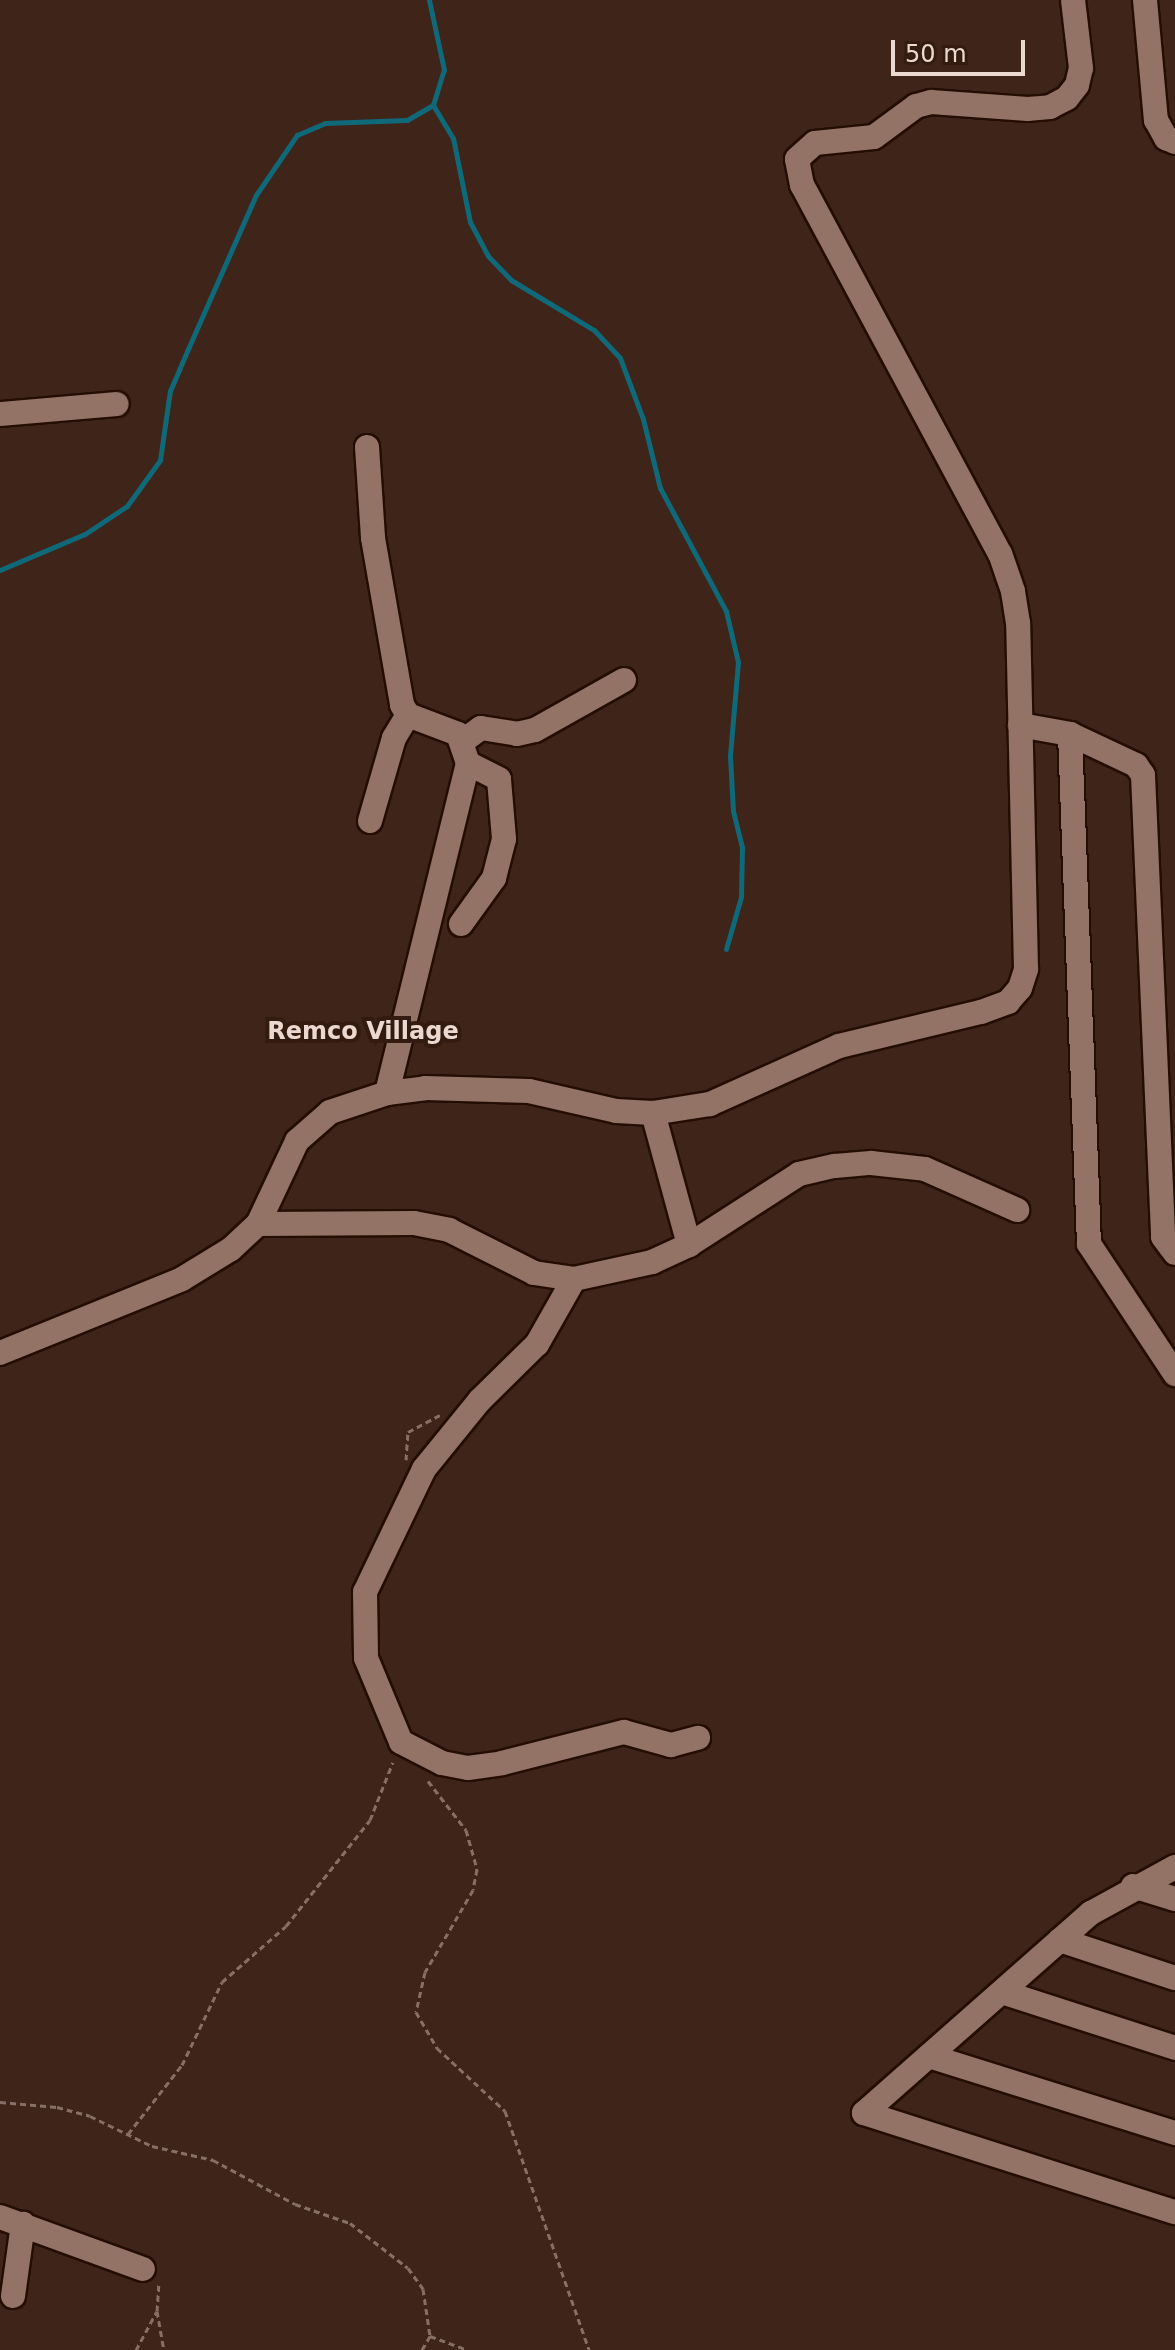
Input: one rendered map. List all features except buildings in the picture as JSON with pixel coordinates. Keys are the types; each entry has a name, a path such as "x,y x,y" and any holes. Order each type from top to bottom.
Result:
{"street":[{"path":"0,1353 182,1279 231,1249 258,1224 297,1141 313,1122 387,1093 498,1088 616,1111 653,1113 710,1104 839,1046 1008,1002 1020,988 1026,969 1018,623 1000,554 802,185 797,159 815,143 874,137 916,106 931,102 1028,109 1050,107 1067,98 1077,85 1081,68 1073,0"},
{"path":"1145,0 1156,120 1166,138 1175,142"},
{"path":"0,414 117,404"},
{"path":"367,447 379,583 408,715 394,738 370,821"},
{"path":"387,1093 466,752 481,728 517,734 535,730 624,680"},
{"path":"408,715 447,727 466,752 499,779 504,839 501,862 486,895 461,924"},
{"path":"1020,725 1070,734 1136,765 1143,775 1163,1237 1175,1253"},
{"path":"1070,734 1089,1244 1175,1374"},
{"path":"653,1113 689,1245"},
{"path":"258,1224 414,1223 449,1230 534,1273 574,1279 623,1271 689,1245 763,1194 799,1174 835,1166 871,1163 925,1169 1017,1210"},
{"path":"574,1279 537,1344 480,1400 424,1469 365,1592 366,1658 401,1742 420,1755 468,1768 609,1733 624,1732 671,1745 698,1738"},
{"path":"1175,1867 1133,1886 1060,1940 864,2113 1175,2212"},
{"path":"1133,1886 1175,1899"},
{"path":"1060,1940 1175,1978"},
{"path":"1002,1992 1175,2048"},
{"path":"929,2056 1175,2133"},
{"path":"13,2296 11,2221 143,2269"}],"path":[{"path":"128,2134 182,2065 222,1982 286,1926 370,1820 401,1742"},
{"path":"426,1778 466,1830 477,1869 473,1890 425,1972 416,2012 437,2048 505,2111 589,2350"},
{"path":"0,2102 57,2107 128,2134 213,2160 295,2204 350,2223 408,2268 423,2289 430,2336 422,2350"},
{"path":"136,2350 157,2311 161,2287 143,2269"},
{"path":"157,2311 164,2350"},
{"path":"430,2336 468,2350"}],"waterway":[{"path":"0,570 85,534 127,506 160,460 170,391 256,195 297,135 325,123 407,120 433,105 444,70 429,0"},
{"path":"433,105 453,138 470,222 488,256 511,280 594,330 620,358 643,419 660,488 726,611 738,662 730,756 733,811 742,848 741,897 726,949"}],"district":[{"name":"Remco Village","path":"363,1032"}]}
